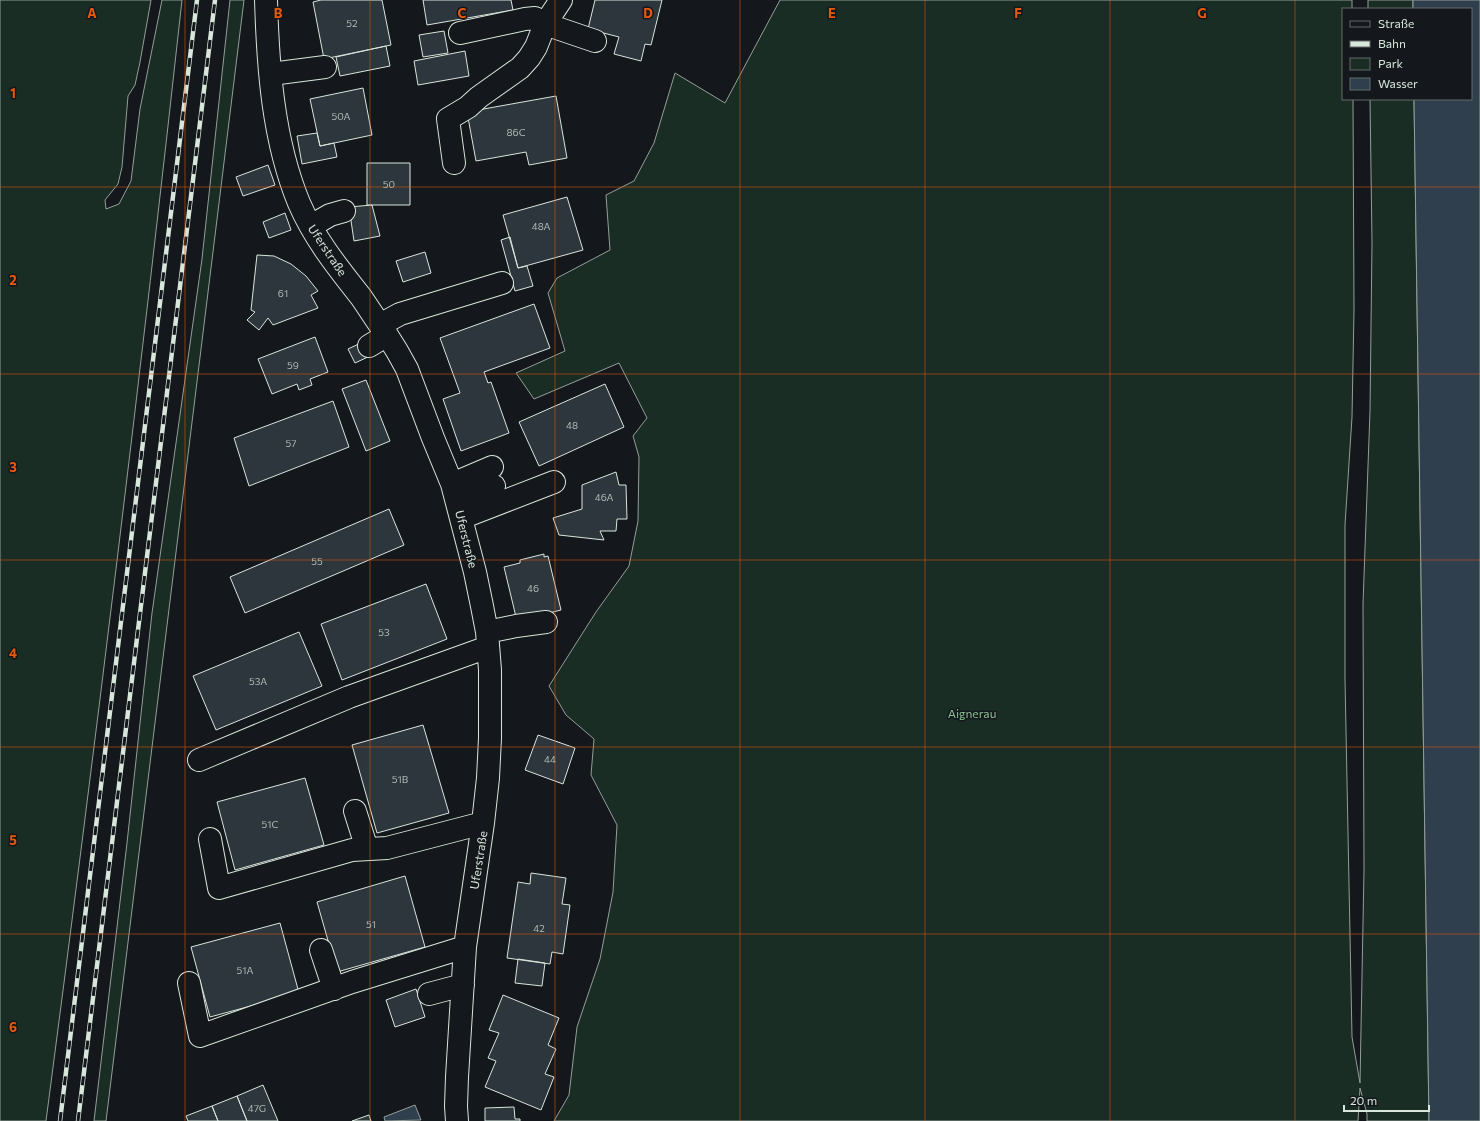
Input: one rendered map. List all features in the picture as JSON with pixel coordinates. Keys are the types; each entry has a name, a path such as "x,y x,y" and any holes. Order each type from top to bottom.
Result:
{"street":[{"name":"Uferstraße","path":"266,0 271,74 277,128 282,150 299,203 326,251 368,306 379,335 398,351 407,369 456,501 475,572 487,640 490,670 490,738 488,778 484,823 465,947 457,1077 456,1106 458,1121"},
{"path":"454,163 448,119 468,107 479,97 520,68 536,47 545,24 561,0"},
{"path":"460,32 535,18 545,24 595,41"},
{"path":"271,74 325,67"},
{"path":"311,226 330,215 344,211"},
{"path":"379,335 400,314 502,283"},
{"path":"456,501 493,476"},
{"path":"456,501 554,482"},
{"path":"199,760 487,640 516,626 546,622"},
{"path":"355,811 367,849"},
{"path":"210,839 219,888 352,850 387,848 484,823"},
{"path":"189,983 200,1036 334,989 465,947"},
{"path":"321,950 334,989"},
{"path":"429,994 463,985"}],"green space":[{"path":"0,0 151,0 135,85 128,96 122,167 118,184 105,200 106,209 119,204 131,181 140,109 162,0 182,0 117,561 46,1121 0,1121"},
{"path":"230,0 244,0 106,1121 94,1121 127,843 152,613 202,259"},
{"name":"Aignerau","path":"780,0 1352,0 1352,8 1342,8 1342,100 1353,100 1354,310 1352,417 1345,525 1345,679 1352,1037 1360,1083 1364,870 1363,604 1370,411 1372,243 1370,100 1414,100 1429,1121 1367,1121 1367,1114 1360,1088 1358,1121 554,1121 569,1095 577,1027 600,959 613,892 617,825 591,775 594,739 566,715 549,686 596,612 629,566 638,521 639,457 633,436 647,418 619,363 534,399 516,373 565,351 548,293 557,278 610,250 606,195 634,181 654,143 675,73 725,103"},
{"path":"1368,0 1413,0 1413,8 1368,8"}],"water":[{"path":"1413,0 1480,0 1480,1121 1429,1121 1414,100 1472,100 1472,8 1413,8"},
{"path":"415,1105 421,1120 385,1121 384,1117"}],"building":[{"path":"321,0 382,0 391,45 324,59 313,2"},
{"path":"423,0 511,0 513,10 427,25"},
{"path":"595,0 662,0 651,45 645,44 641,61 614,54 619,37 588,29"},
{"path":"444,31 448,53 423,57 419,35"},
{"path":"386,46 390,66 340,76 336,57"},
{"path":"465,51 469,76 418,85 414,61"},
{"path":"363,88 372,135 320,146 310,99"},
{"path":"556,96 567,158 529,165 526,152 476,161 467,112"},
{"path":"317,133 320,146 334,143 337,157 302,164 297,136"},
{"path":"367,163 410,163 410,205 367,205"},
{"path":"268,165 275,185 243,196 236,177"},
{"path":"567,197 583,250 518,268 503,215"},
{"path":"372,205 380,236 354,241 349,207"},
{"path":"285,213 291,230 269,238 263,222"},
{"path":"510,237 518,268 527,266 533,286 515,291 501,240"},
{"path":"425,252 431,273 403,282 396,261"},
{"path":"257,255 274,256 291,264 306,276 318,291 311,295 318,308 273,325 268,318 259,330 247,320 255,312 251,310"},
{"path":"534,304 550,348 484,372 488,383 491,382 509,433 461,451 443,399 460,393 440,338"},
{"path":"315,337 328,372 310,379 312,385 299,390 297,384 272,394 258,359"},
{"path":"363,342 370,356 355,363 348,349"},
{"path":"366,380 390,441 366,451 342,389"},
{"path":"605,384 624,427 539,466 519,422"},
{"path":"333,401 349,447 249,486 234,438"},
{"path":"616,472 619,485 626,485 627,519 617,519 616,531 600,531 604,540 559,535 553,518 582,509 582,485"},
{"path":"389,509 404,545 245,613 230,577"},
{"path":"544,554 544,557 548,556 561,610 517,621 504,567 520,563 520,560"},
{"path":"426,584 447,639 342,680 321,624"},
{"path":"299,632 322,686 216,730 193,676"},
{"path":"423,725 449,813 377,833 352,745"},
{"path":"538,735 575,748 563,784 525,770"},
{"path":"305,778 324,845 235,870 217,802"},
{"path":"531,873 566,878 562,904 570,905 563,954 552,952 550,964 507,958 518,882 530,884"},
{"path":"405,876 425,947 337,972 317,902"},
{"path":"280,923 299,993 210,1017 191,947"},
{"path":"518,959 545,963 542,986 515,983"},
{"path":"416,989 425,1017 395,1027 386,1000"},
{"path":"503,995 559,1018 548,1045 556,1049 545,1074 554,1077 541,1110 485,1087 496,1061 488,1058 499,1033 489,1030"},
{"path":"263,1085 278,1121 247,1121 237,1096"},
{"path":"237,1096 247,1121 218,1121 212,1106"},
{"path":"212,1106 218,1121 188,1121 186,1116"},
{"path":"514,1107 515,1119 520,1119 520,1121 485,1121 485,1108"},
{"path":"369,1115 371,1121 352,1121"}],"railway":[{"path":"60,1121 197,0"},
{"path":"78,1121 215,0"}]}
